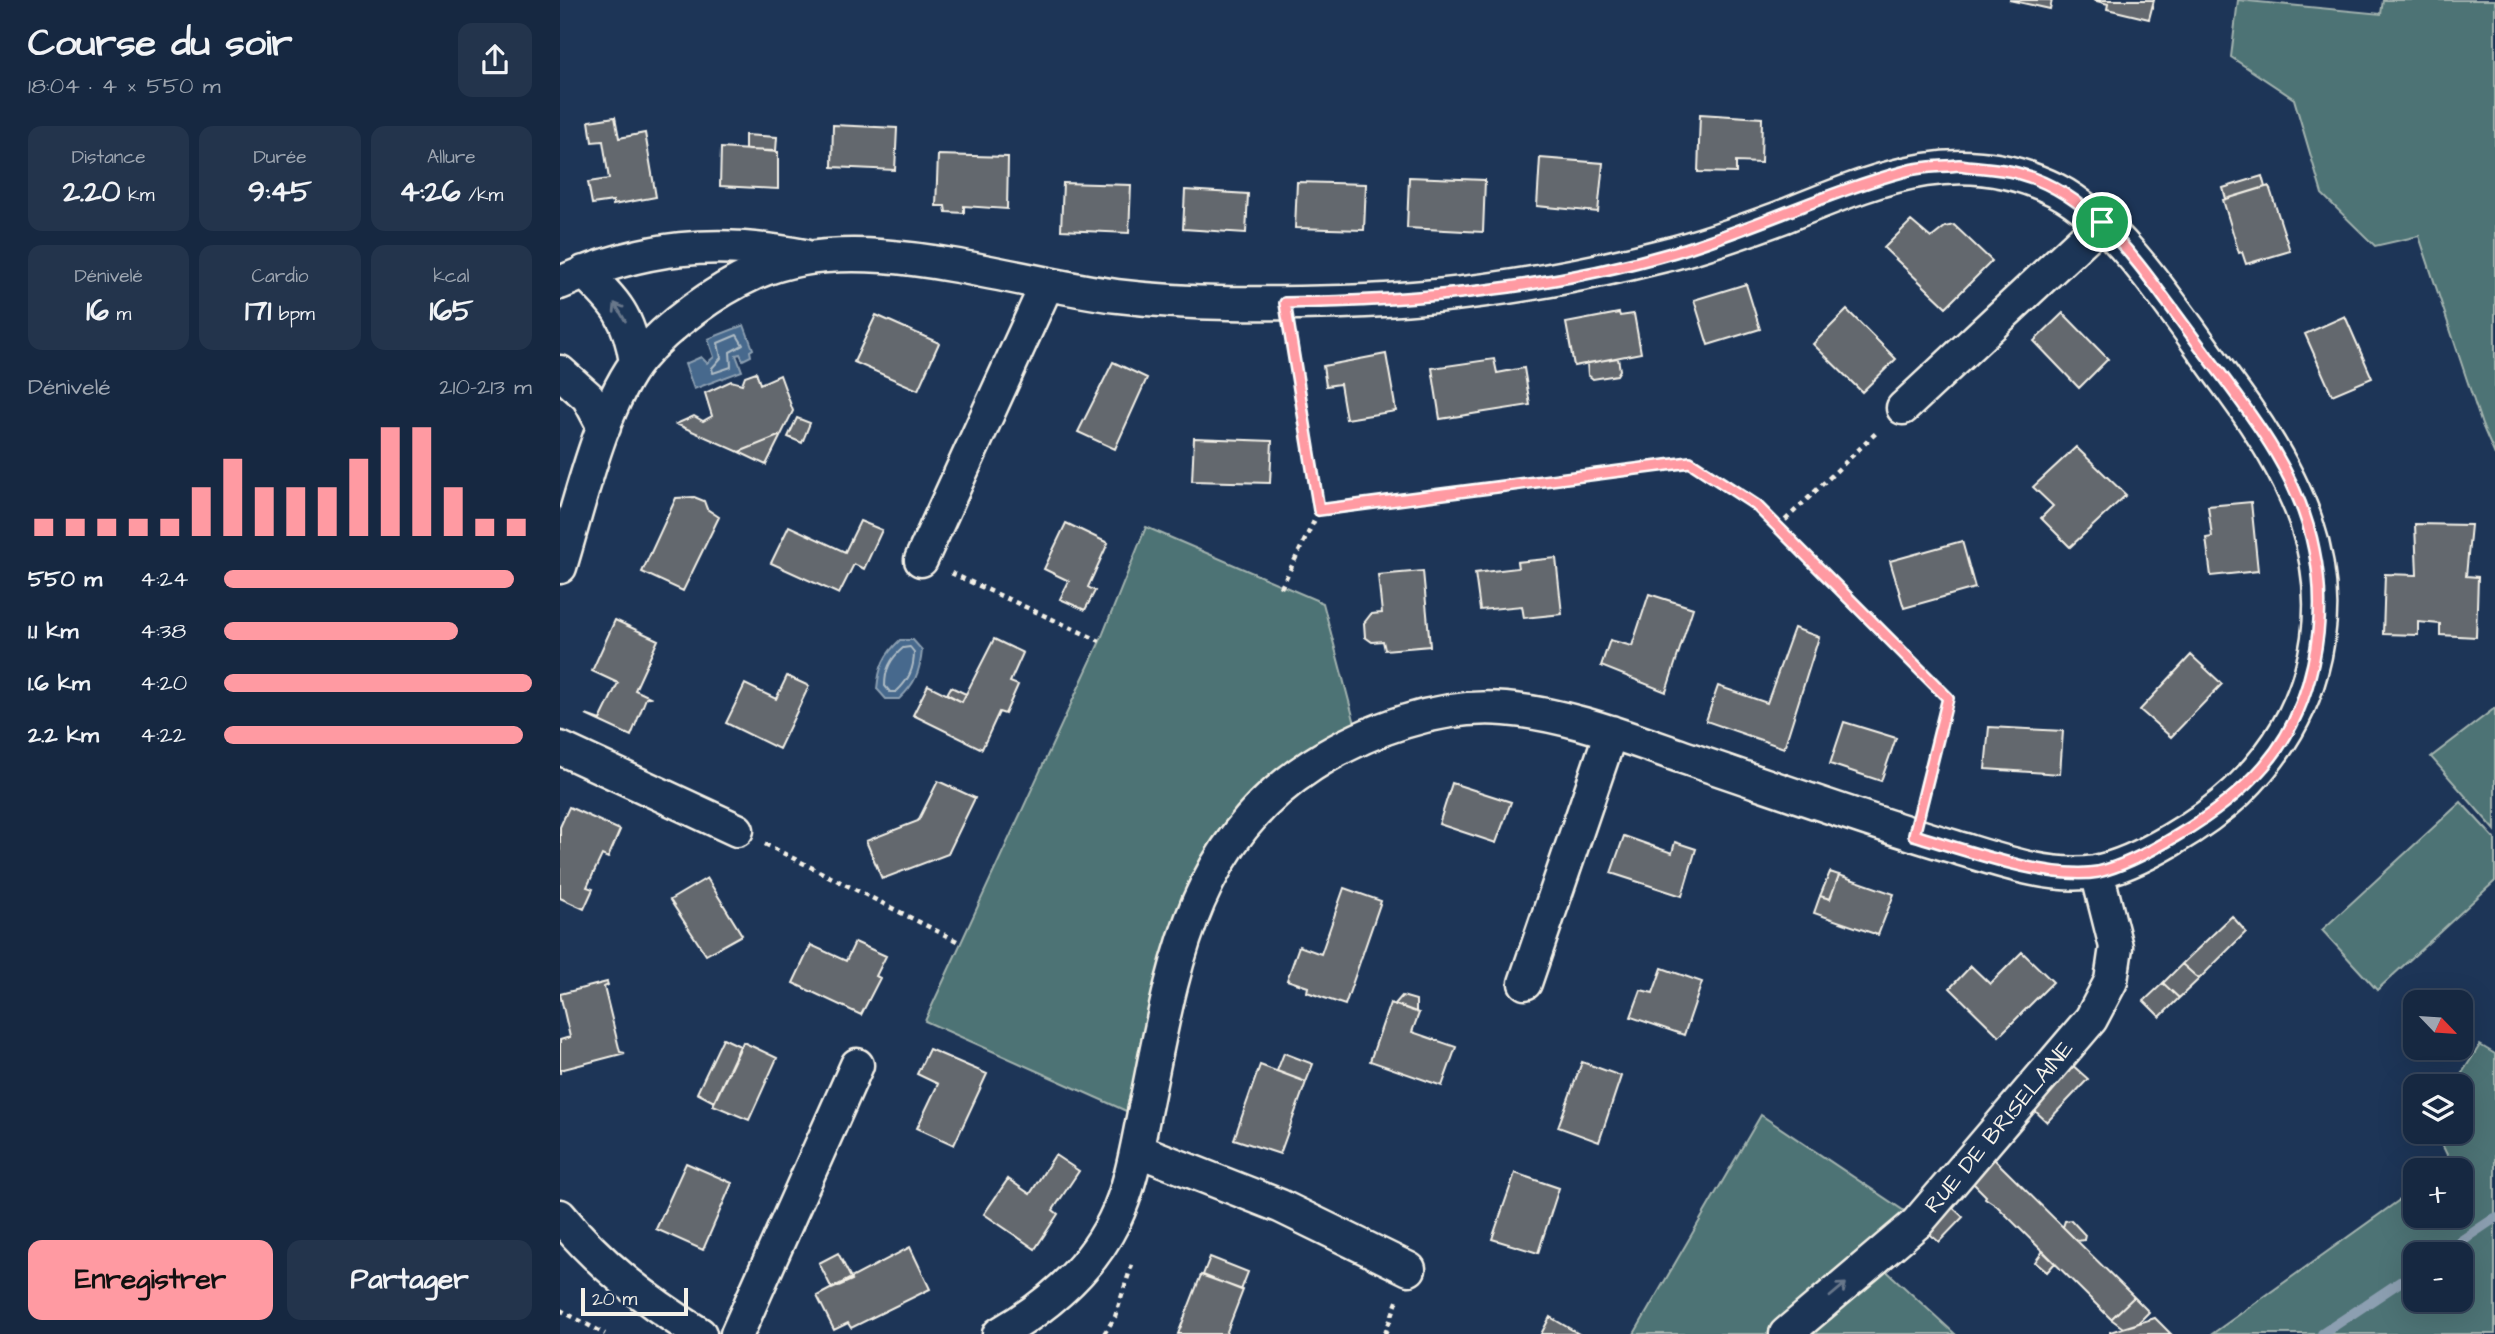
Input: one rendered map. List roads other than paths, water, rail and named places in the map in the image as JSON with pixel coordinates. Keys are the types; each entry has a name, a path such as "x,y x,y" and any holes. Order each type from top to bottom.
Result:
{"street":[{"path":"560,567 604,427 636,362 699,305 752,274 805,256 849,252 1112,295 1175,301 1285,303 1444,295 1521,286 1672,253 1749,229 1908,170 1959,165 2018,173 2066,194 2102,222 2256,422 2295,486 2314,549 2320,598 2313,667 2291,724 2265,765 2215,813 2158,847 2097,872 2049,870 2001,860 1914,835 1611,732 1514,709 1465,708 1409,720 1359,739 1308,767 1253,814 1217,860 1190,913 1174,973 1137,1150 1118,1215 1088,1262 1034,1314 999,1334"},
{"path":"1903,408 2102,222"},
{"path":"572,277 674,248 756,246 805,256"},
{"path":"572,277 613,300 631,331 636,362"},
{"path":"921,560 1046,284"},
{"path":"560,372 588,397 604,427"},
{"path":"1525,983 1611,732"},
{"path":"560,748 737,830"},
{"name":"RUE DE BRISELAINE","path":"1786,1334 1917,1223 2091,1018 2111,981 2116,947 2097,872"},
{"path":"737,1334 857,1065"},
{"path":"1137,1150 1280,1206 1409,1269"},
{"path":"560,1216 606,1268 660,1309 700,1334"}],"water":[{"path":"744,325 753,349 750,351 751,356 743,360 740,354 736,355 742,371 694,389 685,364 701,357 707,363 714,357 708,339"},
{"path":"900,640 913,640 922,650 920,665 913,683 899,699 886,699 877,689 879,674 886,656"}],"waterway":[{"path":"2459,1242 2495,1218"},
{"path":"2322,1334 2403,1280"}]}
